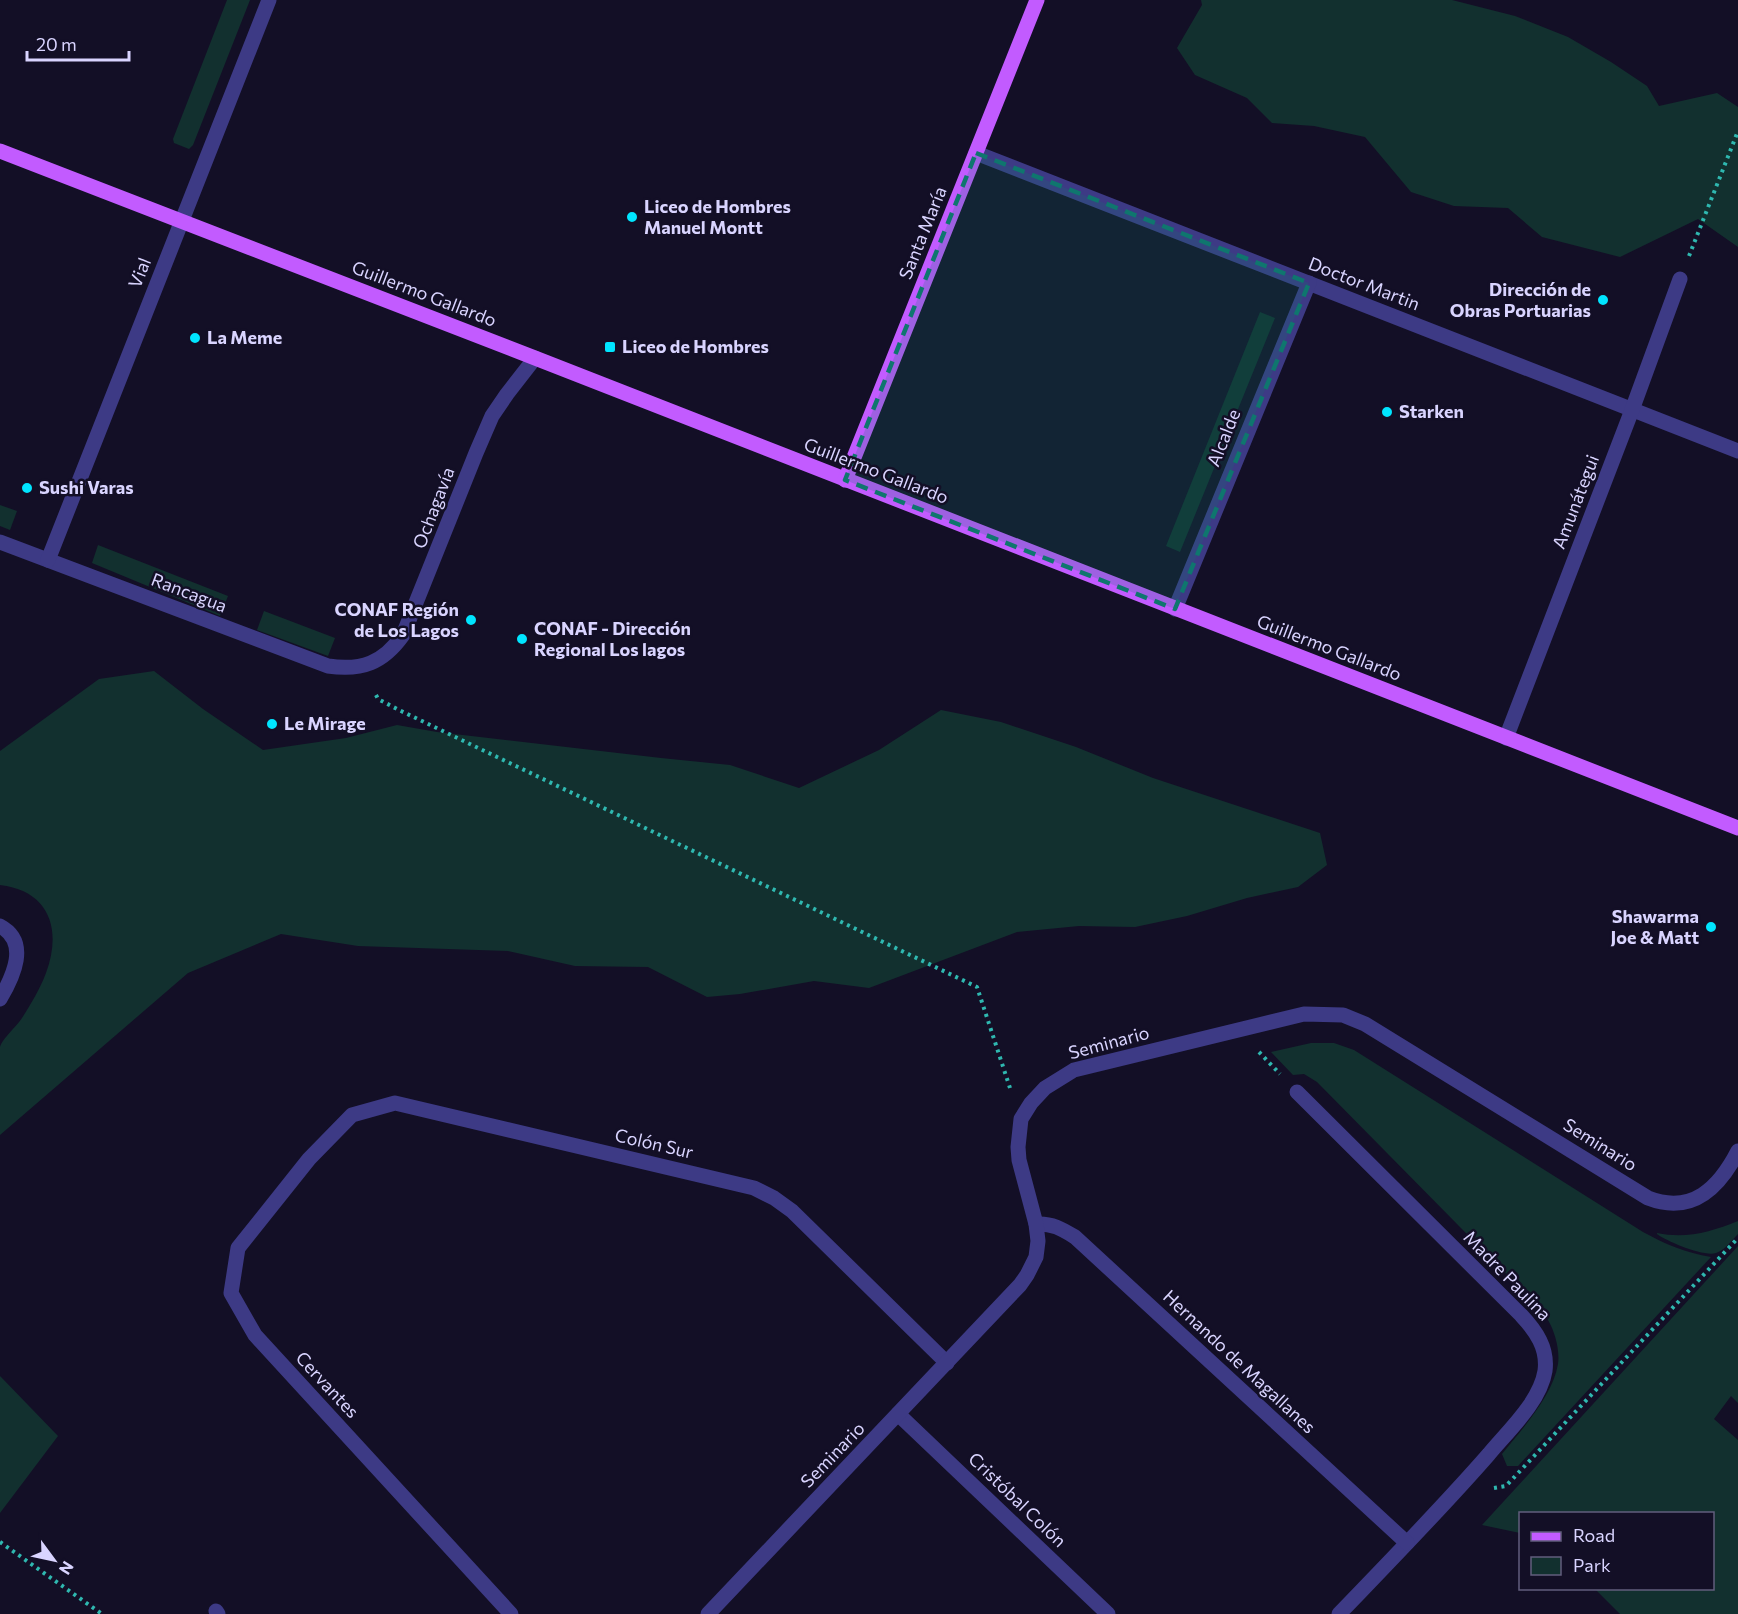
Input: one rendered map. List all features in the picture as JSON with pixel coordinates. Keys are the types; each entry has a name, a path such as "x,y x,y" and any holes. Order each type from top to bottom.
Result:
{"main road":[{"name":"Santa María","path":"845,480 1037,0"},
{"name":"Guillermo Gallardo","path":"0,152 535,358 1738,828"}],"street":[{"name":"Vial","path":"48,560 269,0"},
{"name":"Doctor Martin","path":"976,153 1738,451"},
{"name":"Amunátegui","path":"1506,738 1680,279"},
{"name":"Alcalde","path":"1175,609 1309,283"},
{"name":"Ochagavía","path":"366,665 384,656 403,635 492,416 535,358"},
{"name":"Rancagua","path":"0,542 328,666 354,668 366,665"},
{"path":"0,926 15,941 17,956 10,980 0,999"},
{"name":"Seminario","path":"708,1614 947,1363 1027,1275 1036,1257 1038,1241 1036,1224 1018,1160 1021,1119 1031,1103 1045,1088 1074,1070 1304,1014 1343,1016 1365,1024 1648,1198 1660,1203 1683,1203 1706,1194 1723,1178 1738,1151"},
{"name":"Madre Paulina","path":"1297,1092 1521,1315 1538,1335 1544,1349 1545,1371 1539,1389 1524,1413 1454,1493 1339,1614"},
{"name":"Colón Sur","path":"309,1159 352,1115 395,1102 753,1188 774,1198 792,1211 947,1363"},
{"name":"Cervantes","path":"309,1159 238,1248 231,1293 255,1335 511,1614"},
{"name":"Hernando de Magallanes","path":"1036,1224 1061,1228 1075,1237 1407,1543"},
{"name":"Cristóbal Colón","path":"898,1414 1108,1614"}],"path":[{"path":"1680,279 1738,131"},
{"path":"376,695 378,699 399,710 977,987 1012,1094"},
{"path":"1259,1052 1297,1092"},
{"path":"1506,1486 1738,1238"},
{"path":"0,1542 102,1614"}],"highlighted area":[{"path":"976,153 1309,283 1175,609 845,480"}],"green space":[{"path":"227,0 250,0 193,145 189,149 174,143 173,139"},
{"path":"1201,0 1452,0 1515,16 1568,37 1647,86 1659,106 1717,93 1738,107 1738,247 1698,219 1620,257 1542,237 1508,208 1454,206 1411,192 1365,137 1314,126 1272,123 1247,98 1195,75 1177,48 1202,5"},
{"path":"1260,312 1275,318 1180,552 1166,546"},
{"path":"0,505 17,511 10,530 0,526"},
{"path":"98,545 228,596 220,616 92,563"},
{"path":"264,611 335,638 328,656 257,630"},
{"path":"154,671 203,709 263,750 346,738 397,725 437,732 730,765 799,788 879,750 941,710 1001,722 1076,747 1153,778 1320,833 1327,865 1298,887 1247,898 1187,916 1135,927 1079,926 1017,932 869,988 814,981 740,994 707,997 648,967 575,966 508,951 358,946 281,934 188,973 0,1135 0,1047 22,1018 38,991 51,957 53,942 48,915 41,904 31,895 0,885 0,751 99,679"},
{"path":"1311,1043 1334,1043 1354,1050 1643,1232 1676,1248 1711,1257 1518,1466 1507,1466 1502,1454 1535,1412 1555,1376 1558,1353 1551,1325 1533,1301 1317,1082 1304,1074 1293,1075 1271,1052"},
{"path":"1738,1221 1738,1234 1725,1248 1710,1254 1677,1245 1657,1234 1688,1235"},
{"path":"1738,1246 1738,1403 1731,1396 1714,1419 1738,1440 1738,1614 1620,1614 1596,1590 1714,1590 1714,1512 1519,1512 1519,1533 1482,1525"},
{"path":"0,1376 58,1436 0,1513"}],"place":[{"name":"Liceo de Hombres Manuel Montt","path":"632,217"},
{"name":"Dirección de Obras Portuarias","path":"1603,300"},
{"name":"La Meme","path":"195,338"},
{"name":"Liceo de Hombres","path":"610,347"},
{"name":"Starken","path":"1387,412"},
{"name":"Sushi Varas","path":"27,488"},
{"name":"CONAF Región de Los Lagos","path":"471,620"},
{"name":"CONAF - Dirección Regional Los lagos","path":"522,639"},
{"name":"Le Mirage","path":"272,724"},
{"name":"Shawarma Joe & Matt","path":"1711,927"}]}
